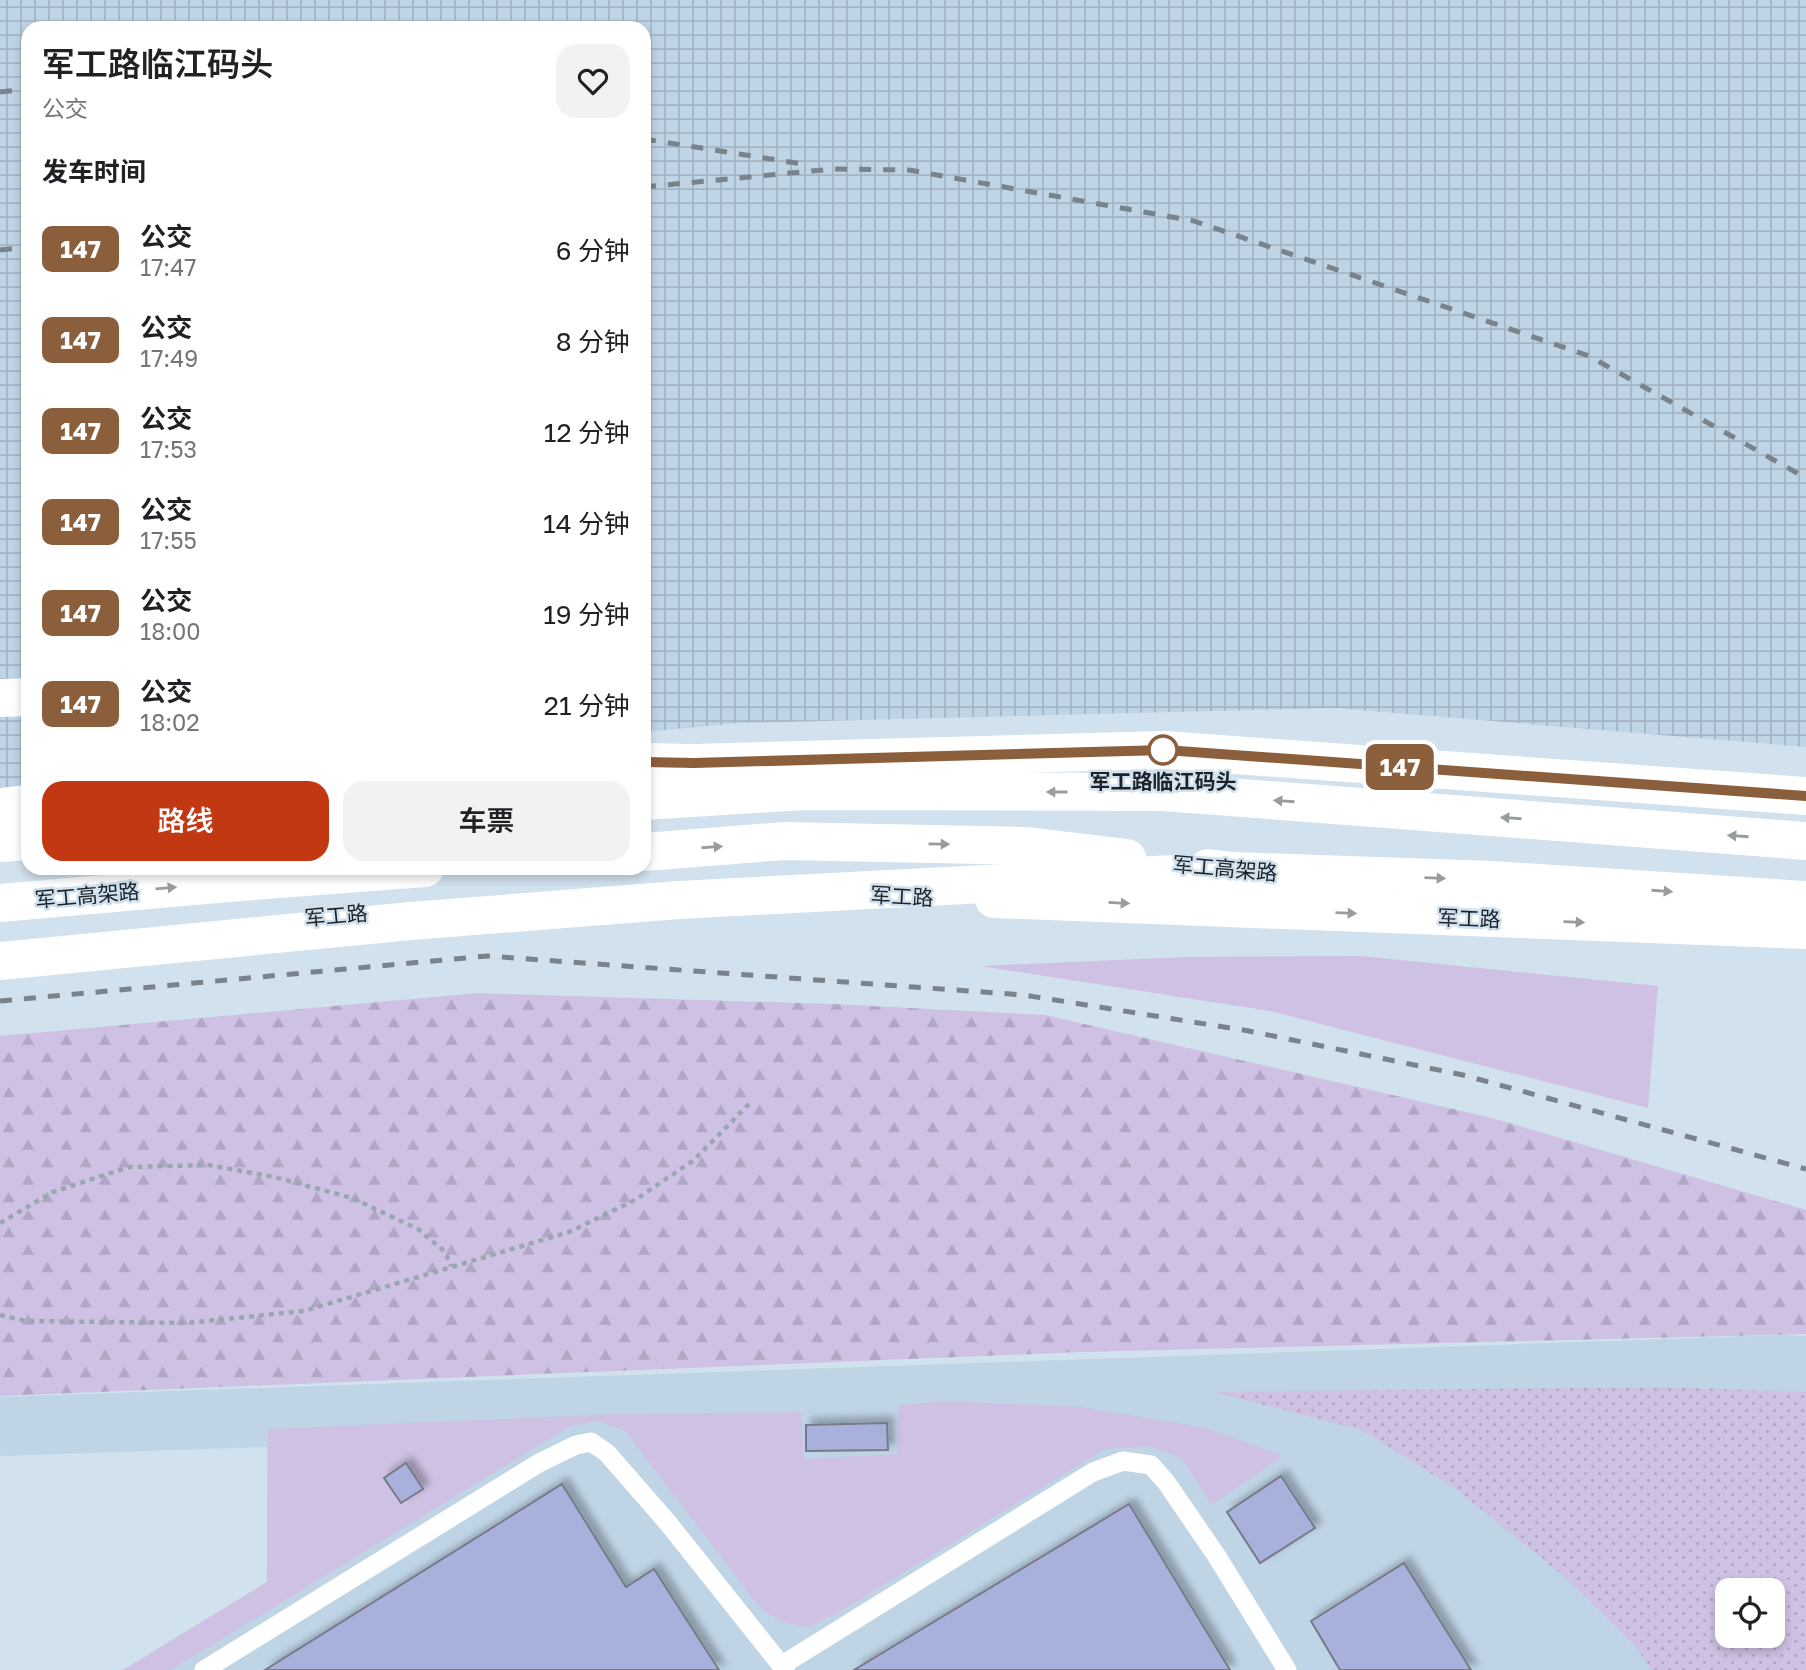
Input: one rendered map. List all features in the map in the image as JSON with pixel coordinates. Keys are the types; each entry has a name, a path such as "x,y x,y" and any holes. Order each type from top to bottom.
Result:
{"main road":[{"path":"0,698 21,696"},
{"path":"651,762 1165,750 1806,796"},
{"path":"651,801 805,791 1163,792 1806,841"},
{"path":"0,807 21,805"},
{"name":"军工高架路","path":"651,851 785,841 1027,846 1231,871 1492,880 1806,900"},
{"path":"0,843 21,842"},
{"path":"0,961 411,921 679,900 1231,871"},
{"name":"军工高架路","path":"0,903 333,875"},
{"name":"军工路","path":"0,944 595,894 704,888 779,888 954,899 1053,900 1806,930"}],"lane":[{"path":"204,1670 539,1463 576,1445 591,1442 607,1453 668,1523 783,1667 1093,1472 1123,1461 1151,1465 1166,1482 1287,1670"}],"path":[{"path":"0,1315 26,1321 187,1323 304,1311 569,1232 635,1200 694,1160 749,1104"},
{"path":"0,1223 53,1192 129,1167 209,1165 274,1177 352,1198 418,1229 445,1252 451,1266"}],"shaded area":[{"path":"0,0 1806,0 1806,747 1335,708 740,723 651,731 651,21 21,21 21,791 0,793"},
{"path":"1806,1336 1806,1670 123,1670 267,1582 267,1447 0,1456 0,1397"}],"green space":[{"path":"1360,956 1658,986 1648,1108 1270,1011 980,966 1184,957"},
{"path":"478,993 832,1004 1045,1015 1492,1118 1806,1210 1806,1334 1081,1352 0,1396 0,1036"},
{"path":"1662,1387 1806,1392 1806,1670 1652,1670 1636,1647 1566,1578 1456,1489 1362,1430 1213,1392"},
{"path":"947,1401 1081,1407 1206,1428 1283,1456 1211,1505 1182,1458 1148,1446 1105,1449 841,1611 808,1627 781,1622 760,1608 625,1431 598,1421 570,1426 171,1670 123,1670 267,1582 268,1429 616,1414 801,1412 804,1459 897,1454 899,1405"}],"building":[{"path":"887,1423 888,1450 806,1451 806,1425"},
{"path":"406,1463 423,1489 401,1503 384,1478"},
{"path":"1281,1476 1315,1528 1260,1563 1227,1512"},
{"path":"562,1484 626,1587 654,1569 719,1670 265,1670"},
{"path":"1129,1504 1230,1670 854,1670"},
{"path":"1404,1563 1471,1670 1340,1670 1311,1621"}],"railway":[{"path":"0,92 21,90"},
{"path":"651,140 809,165"},
{"path":"651,186 833,169 909,170 1194,221 1589,356 1806,478"},
{"path":"0,250 21,248"},
{"path":"0,1001 487,956 1024,995 1249,1031 1463,1075 1806,1169"}],"bus line":[{"name":"147","path":"651,762 1165,750 1806,796"}],"place":[{"name":"军工路临江码头","path":"1163,750"}]}
